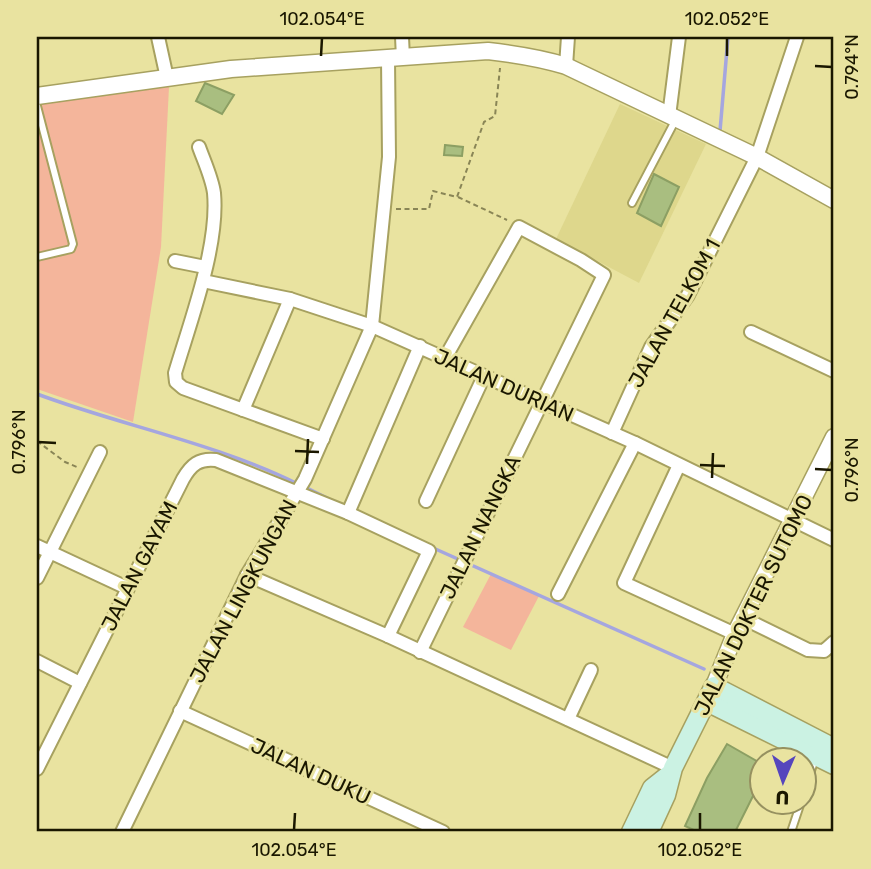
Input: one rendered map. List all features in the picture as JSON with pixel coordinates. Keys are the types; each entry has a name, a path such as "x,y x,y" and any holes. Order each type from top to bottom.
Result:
{"main road":[{"path":"711,694 834,748"},
{"path":"711,694 799,746"},
{"name":"JALAN DOKTER SUTOMO","path":"649,832 666,795 672,770 711,694"},
{"path":"818,757 834,765"},
{"name":"JALAN DOKTER SUTOMO","path":"631,832 652,788 672,770"}],"street":[{"path":"158,37 167,78"},
{"name":"JALAN LINGKUNGAN","path":"122,832 247,575 304,479 372,326 389,157 395,58 402,37"},
{"path":"566,66 568,37"},
{"path":"672,118 679,37"},
{"name":"JALAN TELKOM 1","path":"612,433 651,347 688,295 757,157 797,37"},
{"path":"37,96 231,69 488,51 544,59 566,66 757,157 834,200"},
{"path":"199,146 214,191 212,230 203,281 174,378 183,388 323,439"},
{"path":"445,358 519,227"},
{"name":"JALAN NANGKA","path":"420,652 604,275 519,227"},
{"path":"175,261 205,267"},
{"name":"JALAN DURIAN","path":"203,281 289,299 372,326 635,443 834,540"},
{"path":"243,410 289,299"},
{"path":"751,332 834,372"},
{"path":"348,513 420,346"},
{"path":"426,501 484,376"},
{"name":"JALAN DOKTER SUTOMO","path":"711,694 735,634 834,438"},
{"path":"558,594 635,443"},
{"path":"37,578 100,452"},
{"name":"JALAN GAYAM","path":"37,769 191,466 198,461 216,460 296,492"},
{"path":"679,465 624,583 735,634"},
{"path":"296,492 429,551 388,636"},
{"path":"37,546 127,588"},
{"path":"247,575 388,636 672,770"},
{"path":"743,618 807,650 824,651 834,642"},
{"path":"37,661 80,683"},
{"path":"568,719 591,670"},
{"name":"JALAN DUKU","path":"180,711 443,832"}],"lane":[{"path":"37,106 73,244 71,249 37,257"},
{"path":"632,203 672,118"}],"path":[{"path":"457,197 484,122 495,116 501,53"},
{"path":"383,209 429,209 433,191 457,197 519,227"},
{"path":"37,441 65,462 90,472"}],"shaded area":[{"path":"169,87 161,247 133,422 37,389 37,103"},
{"path":"620,104 706,144 639,283 556,239"},
{"path":"491,574 539,596 511,650 463,627"}],"building":[{"path":"205,83 234,95 222,114 196,101"},
{"path":"445,145 463,147 462,156 444,155"},
{"path":"654,174 679,187 661,226 637,213"},
{"path":"727,744 748,756 748,806 735,832 698,832 685,826 707,778"}],"waterway":[{"path":"720,131 728,37"},
{"path":"37,394 234,457 298,484"},
{"path":"305,487 329,499"},
{"path":"431,547 704,669"}]}
